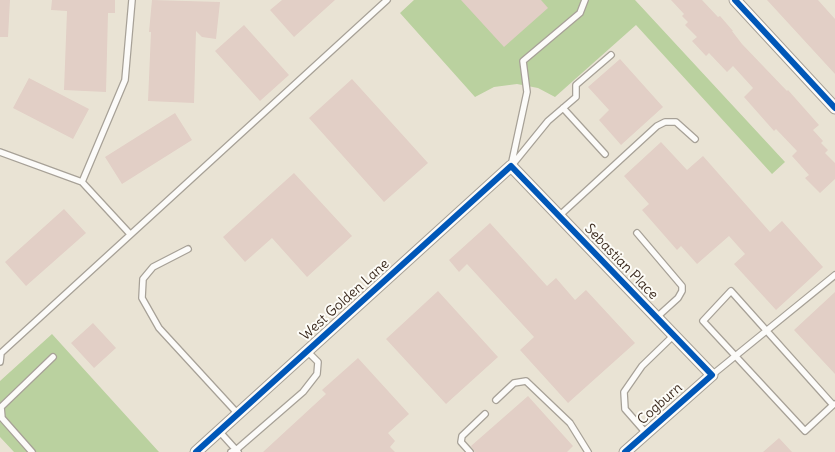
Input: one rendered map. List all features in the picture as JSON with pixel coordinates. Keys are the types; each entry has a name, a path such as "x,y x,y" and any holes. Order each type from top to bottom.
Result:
{"street":[{"path":"735,0 835,108"},
{"name":"Sebastian Place","path":"511,166 712,375"},
{"name":"West Golden Lane","path":"196,452 511,166"},
{"name":"Cogburn","path":"626,452 712,375"}],"lane":[{"path":"82,182 125,80 132,0"},
{"path":"0,362 1,353 387,0"},
{"path":"511,166 527,92 523,61 580,13 585,0"},
{"path":"511,166 548,121 576,97 576,85 611,55"},
{"path":"563,108 605,154"},
{"path":"559,216 657,126 665,122 676,122 695,139"},
{"path":"0,152 82,182 130,234"},
{"path":"637,233 682,286 682,291 678,298 657,318"},
{"path":"188,248 153,267 143,279 142,298 159,328 238,414"},
{"path":"712,375 835,275"},
{"path":"731,291 765,331 834,404 805,431 703,321 731,291"},
{"path":"646,433 625,409 624,392 642,366 674,335"},
{"path":"219,431 235,451 303,392 317,374 318,362 307,351"},
{"path":"32,452 2,418 1,407 53,357"},
{"path":"496,400 514,383 526,381 570,423 588,452"},
{"path":"470,452 461,442 462,436 485,414"}],"green space":[{"path":"414,0 635,0 785,162 772,174 636,25 555,97 538,88 517,84 494,87 475,97 400,13"},
{"path":"52,334 159,452 14,452 0,437 0,381"}],"building":[{"path":"0,0 10,0 8,37 0,37"},
{"path":"52,0 115,0 115,13 108,13 106,92 64,90 67,11 51,10"},
{"path":"152,0 220,2 216,39 202,37 196,31 194,103 148,101 151,32 149,32"},
{"path":"282,0 335,0 294,37 270,10"},
{"path":"461,0 541,0 548,8 504,47"},
{"path":"671,0 702,0 718,17 720,16 742,44 788,90 819,125 813,130 828,150 825,153 835,163 835,179 820,193 805,178 809,175 792,156 797,151 776,129 774,131 744,97 753,88 733,66 727,72 709,53 706,56 692,41 697,37 685,25 688,22 682,16 684,14"},
{"path":"767,0 818,0 835,19 835,74"},
{"path":"244,25 289,75 260,101 215,51"},
{"path":"620,59 663,107 621,145 599,120 609,110 588,87"},
{"path":"29,78 89,109 73,139 13,108"},
{"path":"352,79 428,163 384,202 309,118"},
{"path":"175,113 192,140 122,184 105,157"},
{"path":"661,142 687,170 703,156 770,232 782,221 823,267 776,310 734,264 745,254 729,236 697,264 681,246 677,250 642,210 649,204 624,176"},
{"path":"294,173 352,236 307,277 272,238 245,262 223,237"},
{"path":"64,209 86,233 26,286 5,262"},
{"path":"490,223 547,286 556,278 575,300 586,290 635,343 568,403 520,350 534,337 467,264 459,272 449,260"},
{"path":"438,291 498,357 446,404 386,339"},
{"path":"835,292 835,374 794,330"},
{"path":"93,323 116,348 94,368 71,343"},
{"path":"358,358 409,414 388,433 395,441 390,447 395,452 263,452 326,394 322,390"},
{"path":"528,396 573,446 567,452 475,452 471,446"},
{"path":"779,438 792,452 763,452"}],"cycle path":[{"path":"735,0 835,108"},
{"path":"196,452 511,166 712,375 625,452"}]}
